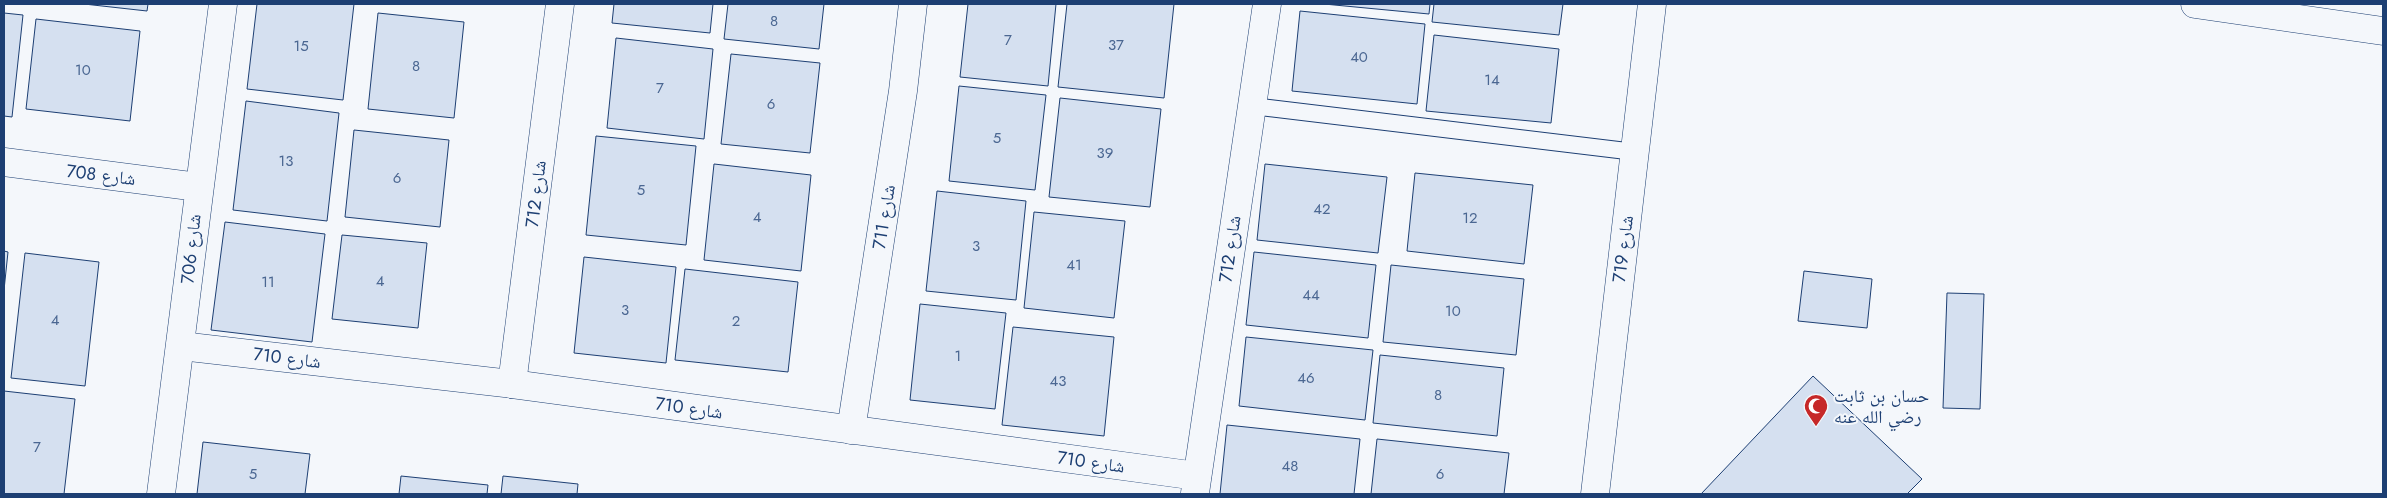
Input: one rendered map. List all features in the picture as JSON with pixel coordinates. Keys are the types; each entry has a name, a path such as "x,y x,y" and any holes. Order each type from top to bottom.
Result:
{"street":[{"name":"شارع 706","path":"161,494 181,346 198,187 222,4"},
{"name":"شارع 712","path":"512,384 560,4"},
{"name":"شارع 711","path":"852,430 903,90 913,4"},
{"name":"شارع 712","path":"1196,485 1267,4"},
{"name":"شارع 719","path":"1595,494 1652,4"},
{"path":"2195,4 2348,15 2383,31"},
{"name":"شارع 708","path":"4,162 198,187"},
{"name":"شارع 710","path":"181,346 512,384 852,430 1196,485"}],"lane":[{"path":"1252,106 1634,152"}],"building":[{"path":"84,4 148,4 147,11"},
{"path":"257,4 354,4 343,100 247,89"},
{"path":"614,4 713,4 710,33 612,23"},
{"path":"728,4 824,4 819,49 724,39"},
{"path":"968,4 1056,4 1048,86 960,77"},
{"path":"1067,4 1174,4 1164,98 1058,87"},
{"path":"1324,4 1430,4 1429,14"},
{"path":"1434,4 1563,4 1559,35 1432,22"},
{"path":"1300,11 1425,24 1417,104 1292,91"},
{"path":"4,13 23,15 12,117 4,116"},
{"path":"378,13 464,22 454,118 368,109"},
{"path":"36,19 140,31 130,121 26,109"},
{"path":"1434,35 1559,49 1551,123 1426,111"},
{"path":"616,38 713,49 704,139 607,128"},
{"path":"731,54 820,63 810,153 721,144"},
{"path":"959,86 1046,95 1035,190 949,181"},
{"path":"1060,98 1161,109 1150,207 1049,197"},
{"path":"246,101 339,113 327,221 233,210"},
{"path":"354,130 449,140 440,227 345,217"},
{"path":"596,136 696,146 686,245 586,235"},
{"path":"714,164 811,175 801,271 704,260"},
{"path":"1265,164 1387,177 1378,253 1257,240"},
{"path":"1415,173 1533,185 1524,264 1407,251"},
{"path":"937,191 1026,201 1016,300 926,291"},
{"path":"1034,212 1125,221 1114,318 1024,308"},
{"path":"225,222 325,234 312,342 211,330"},
{"path":"342,235 427,243 418,328 332,319"},
{"path":"4,251 8,252 4,290"},
{"path":"1254,252 1376,265 1368,338 1246,325"},
{"path":"25,253 99,262 85,386 11,378"},
{"path":"584,257 676,267 666,363 574,353"},
{"path":"1391,265 1524,279 1516,355 1383,342"},
{"path":"685,269 798,282 788,372 675,360"},
{"path":"1804,271 1872,279 1867,328 1798,321"},
{"path":"1947,293 1984,294 1980,409 1943,408"},
{"path":"920,304 1006,313 995,409 910,400"},
{"path":"1013,327 1114,337 1104,436 1002,425"},
{"path":"1246,337 1373,350 1365,420 1239,406"},
{"path":"1380,355 1504,368 1497,436 1373,423"},
{"name":"حسان بن ثابت رضي الله عنه","path":"1813,376 1922,479 1907,494 1701,494"},
{"path":"4,391 75,399 64,494 4,494"},
{"path":"1227,425 1360,439 1354,494 1220,494"},
{"path":"1377,439 1509,453 1504,494 1371,494"},
{"path":"203,442 310,454 305,494 197,494"},
{"path":"401,476 488,485 487,494 399,494"},
{"path":"503,476 578,484 577,494 501,494"}],"place":[{"name":"حسان بن ثابت رضي الله عنه","path":"1816,427"}]}
